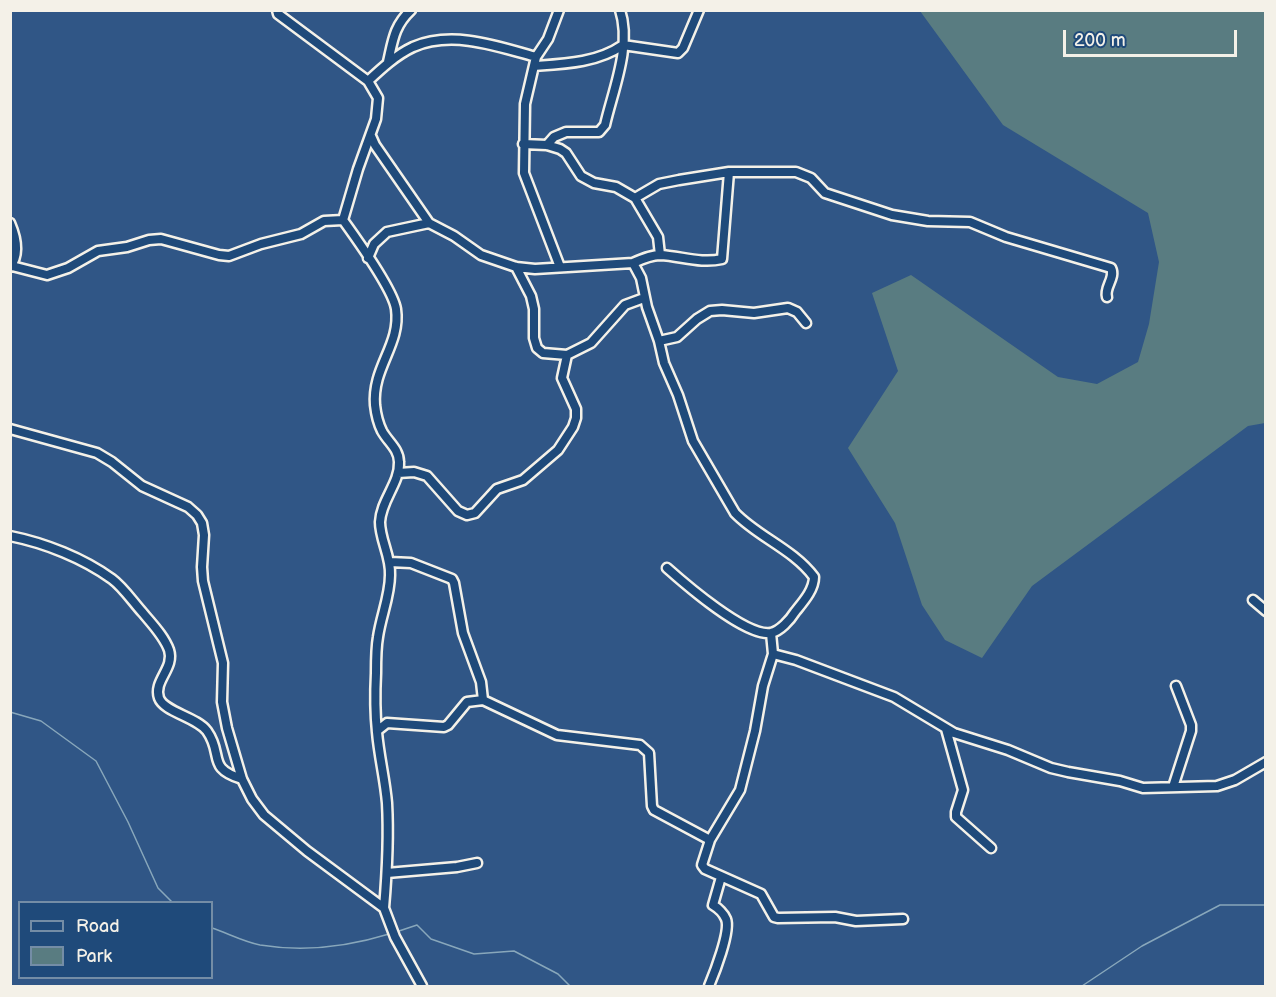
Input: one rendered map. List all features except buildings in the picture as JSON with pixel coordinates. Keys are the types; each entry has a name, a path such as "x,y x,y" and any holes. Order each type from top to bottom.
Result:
{"street":[{"path":"278,10 278,14 368,81 378,98 372,136 358,170 343,220"},
{"path":"388,62 393,37 400,22 411,10"},
{"path":"559,10 548,39 535,61 525,104 523,144 524,173 560,267"},
{"path":"547,145 560,133 599,132 603,129 616,83 623,45 624,21 620,10"},
{"path":"368,81 388,62 413,47 443,40 477,41 535,61 568,63 596,58 613,52 623,45 678,52 683,48 699,10"},
{"path":"372,136 375,145 429,223 454,236 481,255 516,267 633,263 647,256 660,255 679,259 722,260 729,172"},
{"path":"523,144 547,145 566,153 581,176 587,180 616,187 635,198 658,237 660,255"},
{"path":"635,198 659,184 729,172 796,172 811,178 825,193 892,215 928,221 970,222 1006,237 1111,268 1113,274 1107,297"},
{"path":"343,220 390,291 396,307 395,334 378,376 375,404 377,418 383,432 399,457 398,473 385,502 380,522 390,562 390,584 377,638 377,731 387,806 387,873 384,908 395,937 422,987"},
{"path":"10,223 16,244 15,257 11,266 47,275 68,268 98,251 127,247 149,240 160,239 229,256 261,244 301,234 324,221 343,220"},
{"path":"368,258 374,244 387,232 429,223"},
{"path":"633,263 638,268 644,298 664,363 678,395 693,441 735,513 743,522 795,558 814,576 814,583 810,592 783,626 771,633 760,632 726,615 695,594 667,568"},
{"path":"516,267 531,296 534,309 534,338 537,348 543,353 567,355 591,343 626,305 644,298"},
{"path":"659,341 677,337 710,311 754,313 788,308 797,312 806,323"},
{"path":"398,473 414,472 427,476 458,511 467,515 475,513 497,489 523,480 558,450 573,428 576,409 562,378 567,355"},
{"path":"10,429 97,453 142,486 188,507 197,515 204,535 203,581 224,663 222,702 242,779 252,799 264,815 307,851 384,908"},
{"path":"10,536 40,543 68,554 120,586 157,630 169,650 171,660 158,687 159,698 166,706 199,723 207,731 221,769 227,775 242,779"},
{"path":"390,562 411,563 452,579 463,633 481,682 483,700"},
{"path":"1253,600 1266,611"},
{"path":"771,633 773,654 763,686 755,731 740,790 710,840 702,865 721,877 761,894 774,917 835,917 856,921 903,919"},
{"path":"773,654 796,660 894,697 963,737 1008,750 1051,768 1143,788 1225,784 1266,762"},
{"path":"1173,787 1191,731 1191,725 1176,686"},
{"path":"377,731 387,723 444,727 466,702 483,700 557,735 640,745 649,753 654,810 710,840"},
{"path":"946,729 963,790 956,817 991,848"},
{"path":"387,873 477,863"},
{"path":"709,987 723,946 727,926 726,920 713,904 721,877"}],"green space":[{"path":"920,11 1265,11 1265,423 1248,426 1032,586 982,658 945,640 922,605 895,523 848,448 898,371 872,293 911,275 1058,377 1097,384 1138,362 1149,324 1159,262 1148,213 1003,125"}],"waterway":[{"path":"10,712 41,721 96,761 128,822 158,888 171,901"},
{"path":"1082,986 1142,946 1220,905 1266,905"},
{"path":"396,932 417,925 431,939 474,954 514,951 558,974 570,986"},
{"path":"213,928 254,944 292,948 341,945 389,934"}]}
